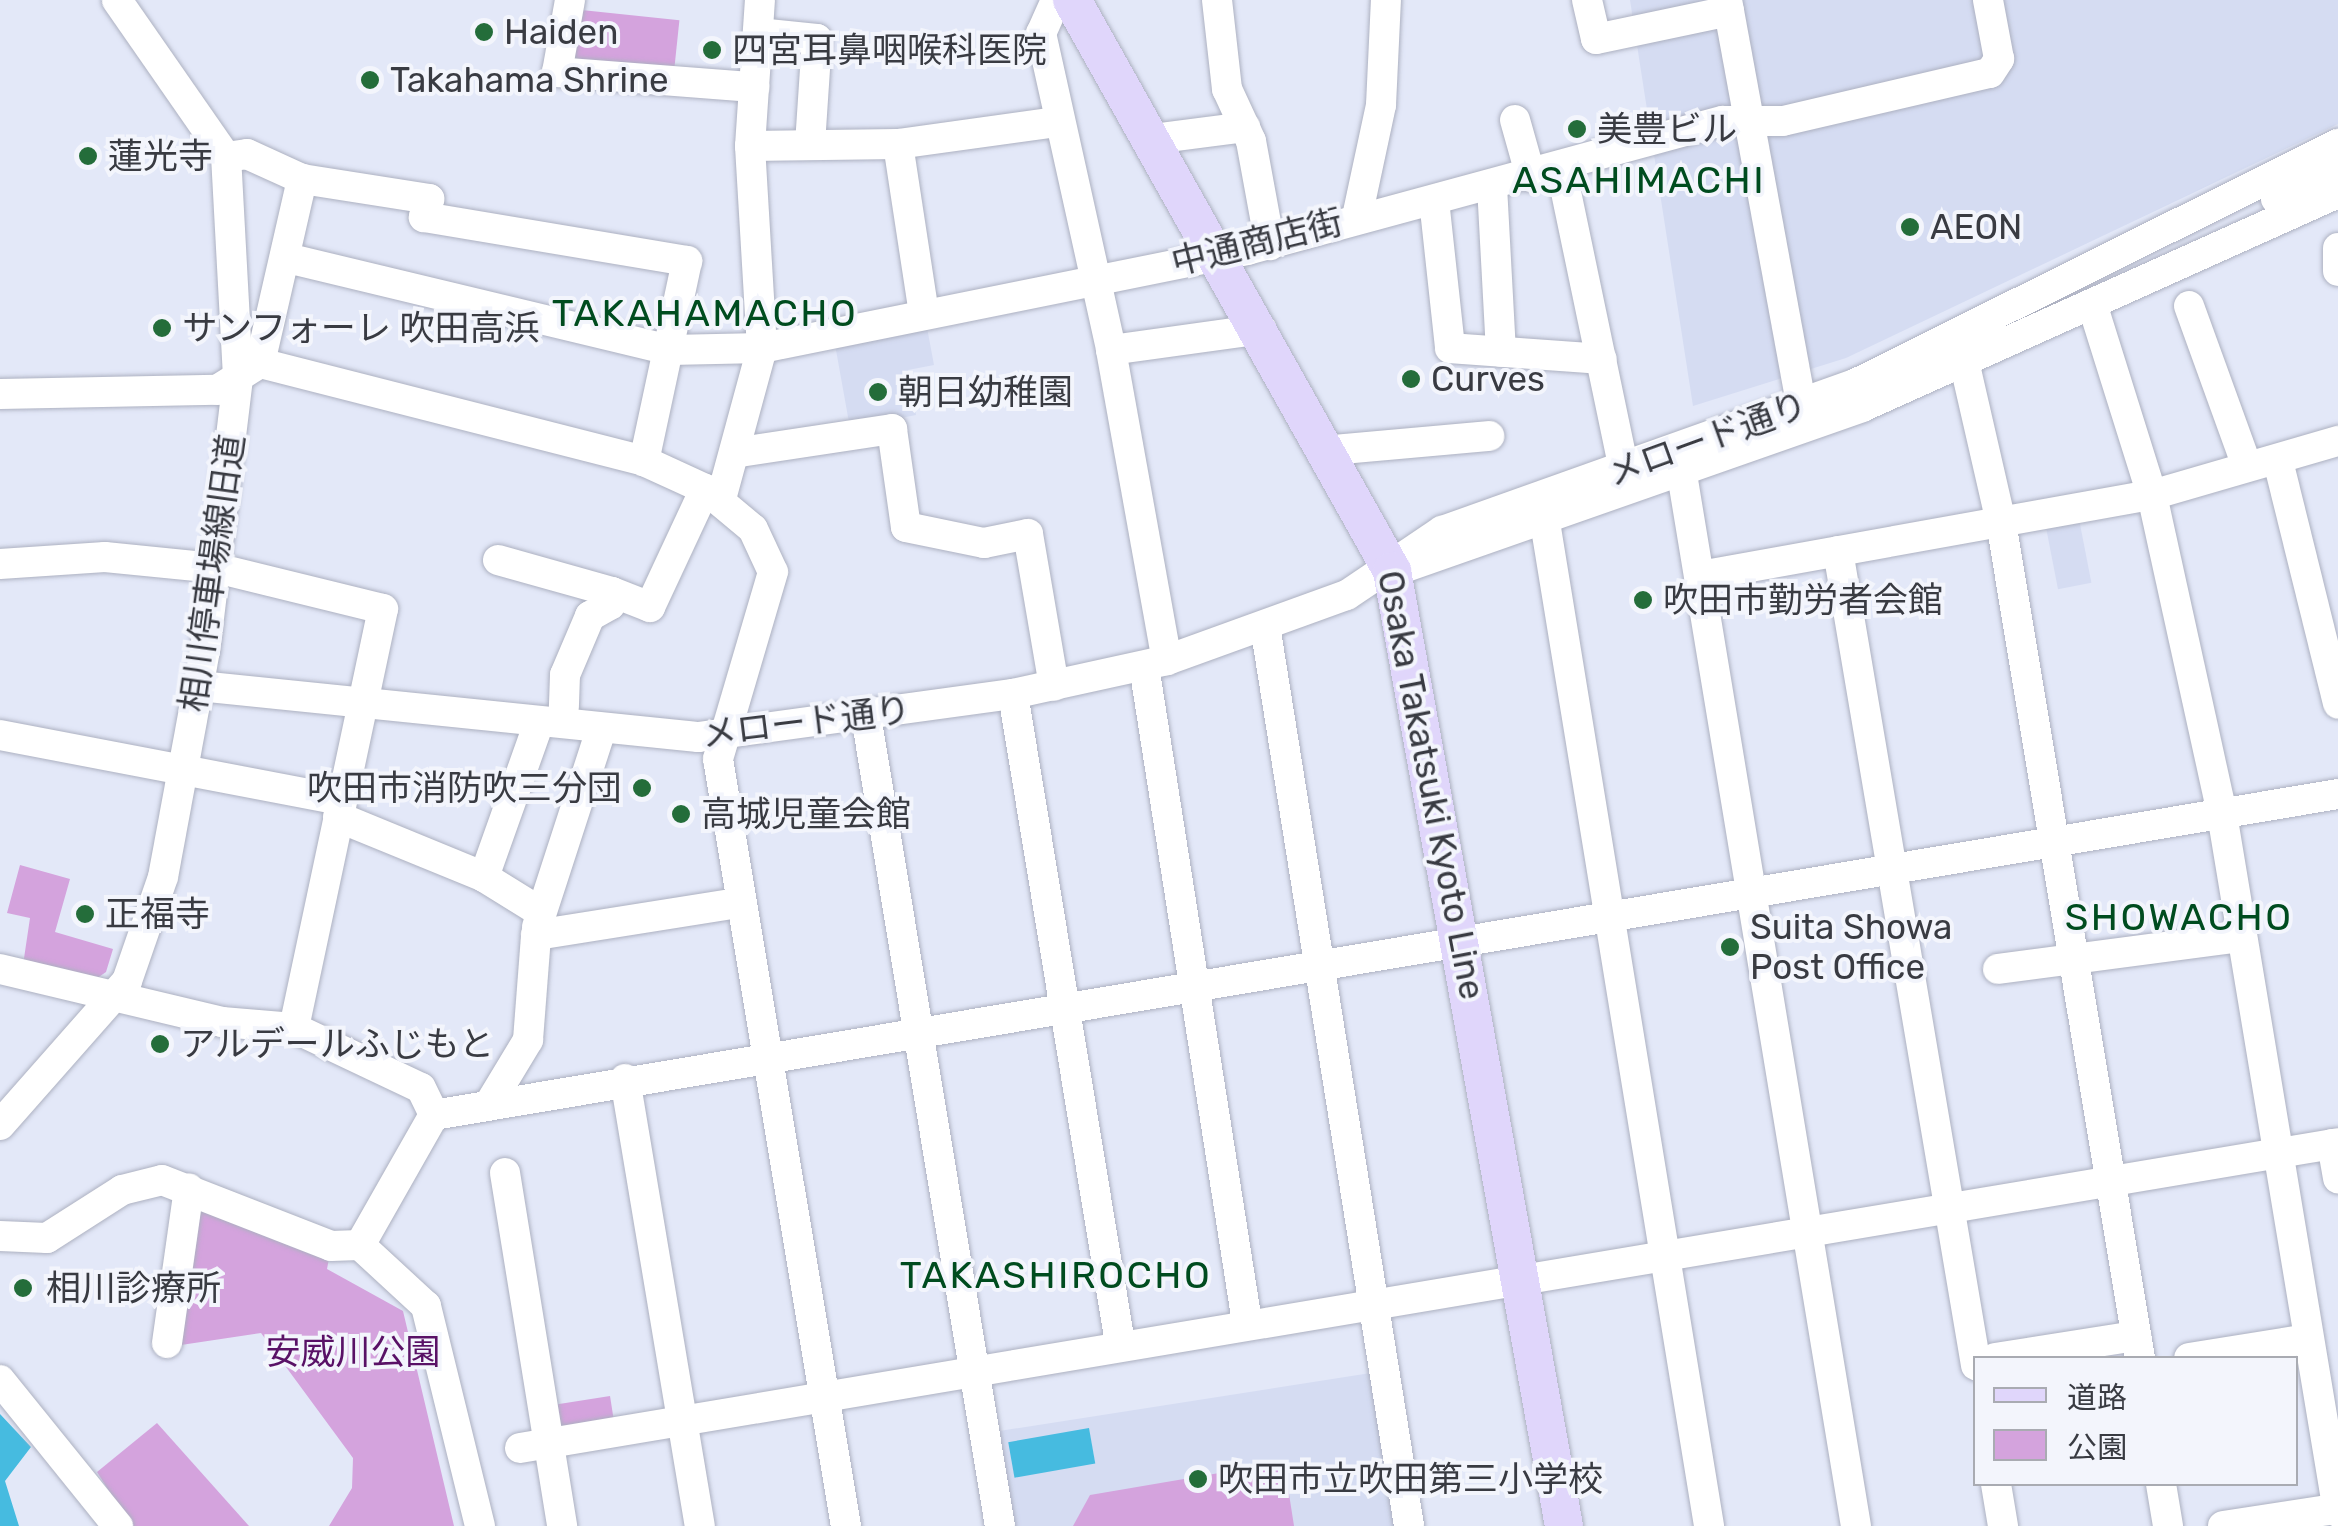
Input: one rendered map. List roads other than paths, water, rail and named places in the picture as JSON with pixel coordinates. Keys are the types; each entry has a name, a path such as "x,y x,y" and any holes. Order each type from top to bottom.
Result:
{"main road":[{"name":"Osaka Takatsuki Kyoto Line","path":"1072,0 1332,450 1392,570 1464,941 1518,1279 1564,1526"}],"street":[{"path":"116,0 226,157 247,154 302,179 428,199 424,217 687,261 644,461"},
{"path":"570,0 557,72 754,87"},
{"path":"498,560 612,592 650,607 740,452 762,348 750,146 760,0"},
{"path":"1056,0 1040,33 1089,281 1112,350 1155,663 1191,986 1247,1322"},
{"path":"1217,0 1227,89 1245,127 1270,244"},
{"path":"1357,218 1381,105 1386,0"},
{"path":"1587,0 1596,39 1728,6 1803,416"},
{"name":"中通商店街","path":"290,259 670,350 762,348 1270,244 1357,218 1531,177 1723,121 1748,126 1990,74 1999,59 1988,0"},
{"path":"758,33 816,39 810,145"},
{"path":"1516,120 1531,177"},
{"path":"750,146 898,144 1057,122"},
{"path":"1153,139 1245,127"},
{"path":"898,144 924,313"},
{"path":"2028,318 2074,271 2338,144"},
{"name":"相川停車場線旧道","path":"0,1126 115,996 163,877 200,686 249,370 226,157"},
{"path":"1561,168 1624,470"},
{"path":"2080,305 2338,170"},
{"path":"0,394 217,390 249,370 290,259 302,179"},
{"path":"1492,186 1501,352"},
{"path":"2028,318 2080,305 2338,193"},
{"path":"1434,200 1450,348 1602,360"},
{"path":"2338,248 2338,272"},
{"path":"2080,305 2152,495 2222,814 2336,1511 2223,1526"},
{"path":"2188,306 2246,466"},
{"name":"メロード通り","path":"200,686 600,733 722,736 1054,686 1266,632 1392,570 1682,474 1803,416 2028,318"},
{"name":"メロード通り","path":"1392,570 1442,531 1964,361 2028,318"},
{"path":"1112,350 1262,329"},
{"path":"1964,361 2001,522 2138,1347 2021,1356"},
{"path":"249,370 644,461 713,494 752,529 772,572 722,736 739,902 828,1398 846,1526"},
{"path":"740,452 892,429 906,527 984,543 1028,534 1054,686"},
{"path":"1332,450 1489,436"},
{"path":"1700,576 2152,495 2338,442"},
{"path":"2278,460 2338,704"},
{"path":"1682,474 1856,1526"},
{"path":"1545,522 1709,1526"},
{"path":"1838,551 1974,1356"},
{"path":"1,571 104,557 216,568 383,609 294,1028"},
{"path":"564,707 565,675 590,616 610,605 612,592"},
{"path":"1266,632 1409,1526"},
{"path":"1013,694 1120,1344"},
{"path":"866,716 1000,1526"},
{"path":"484,878 538,726"},
{"path":"490,1103 528,1040 538,923 600,733"},
{"path":"0,734 184,771 339,808 484,878 538,923 739,902"},
{"path":"360,1245 434,1115 769,1054 2338,794"},
{"path":"1998,969 2242,937"},
{"path":"0,969 282,1034 294,1028"},
{"path":"294,1028 421,1088 434,1115"},
{"path":"625,1079 700,1526"},
{"path":"535,1445 828,1398 1247,1322 2335,1143 2338,1178"},
{"path":"505,1172 535,1445 562,1526"},
{"path":"0,1236 48,1238 142,1182 189,1189 331,1246 360,1245 426,1306 480,1526"},
{"path":"167,1343 189,1189"},
{"path":"2201,1356 2307,1339"},
{"path":"0,1380 118,1526"},
{"path":"1996,1486 2003,1526"},
{"path":"2161,1486 2168,1526"}],"water":[{"path":"0,1414 31,1447 5,1481 19,1526 0,1526"},
{"path":"1089,1428 1095,1463 1014,1478 1008,1442"}],"place":[{"name":"Haiden","path":"484,32"},
{"name":"四宮耳鼻咽喉科医院","path":"712,50"},
{"name":"Takahama Shrine","path":"370,80"},
{"name":"美豊ビル","path":"1577,129"},
{"name":"蓮光寺","path":"88,156"},
{"name":"AEON","path":"1910,227"},
{"name":"サンフォーレ 吹田高浜","path":"162,328"},
{"name":"Curves","path":"1411,379"},
{"name":"朝日幼稚園","path":"878,392"},
{"name":"吹田市勤労者会館","path":"1643,600"},
{"name":"吹田市消防吹三分団","path":"642,788"},
{"name":"高城児童会館","path":"681,814"},
{"name":"正福寺","path":"85,914"},
{"name":"Suita Showa Post Office","path":"1730,947"},
{"name":"アルデールふじもと","path":"160,1044"},
{"name":"相川診療所","path":"23,1288"},
{"name":"吹田市立吹田第三小学校","path":"1198,1479"}],"district":[{"name":"ASAHIMACHI","path":"1639,181"},
{"name":"TAKAHAMACHO","path":"705,314"},
{"name":"SHOWACHO","path":"2179,918"},
{"name":"TAKASHIROCHO","path":"1056,1276"}],"park label":[{"name":"安威川公園","path":"353,1352"}]}
